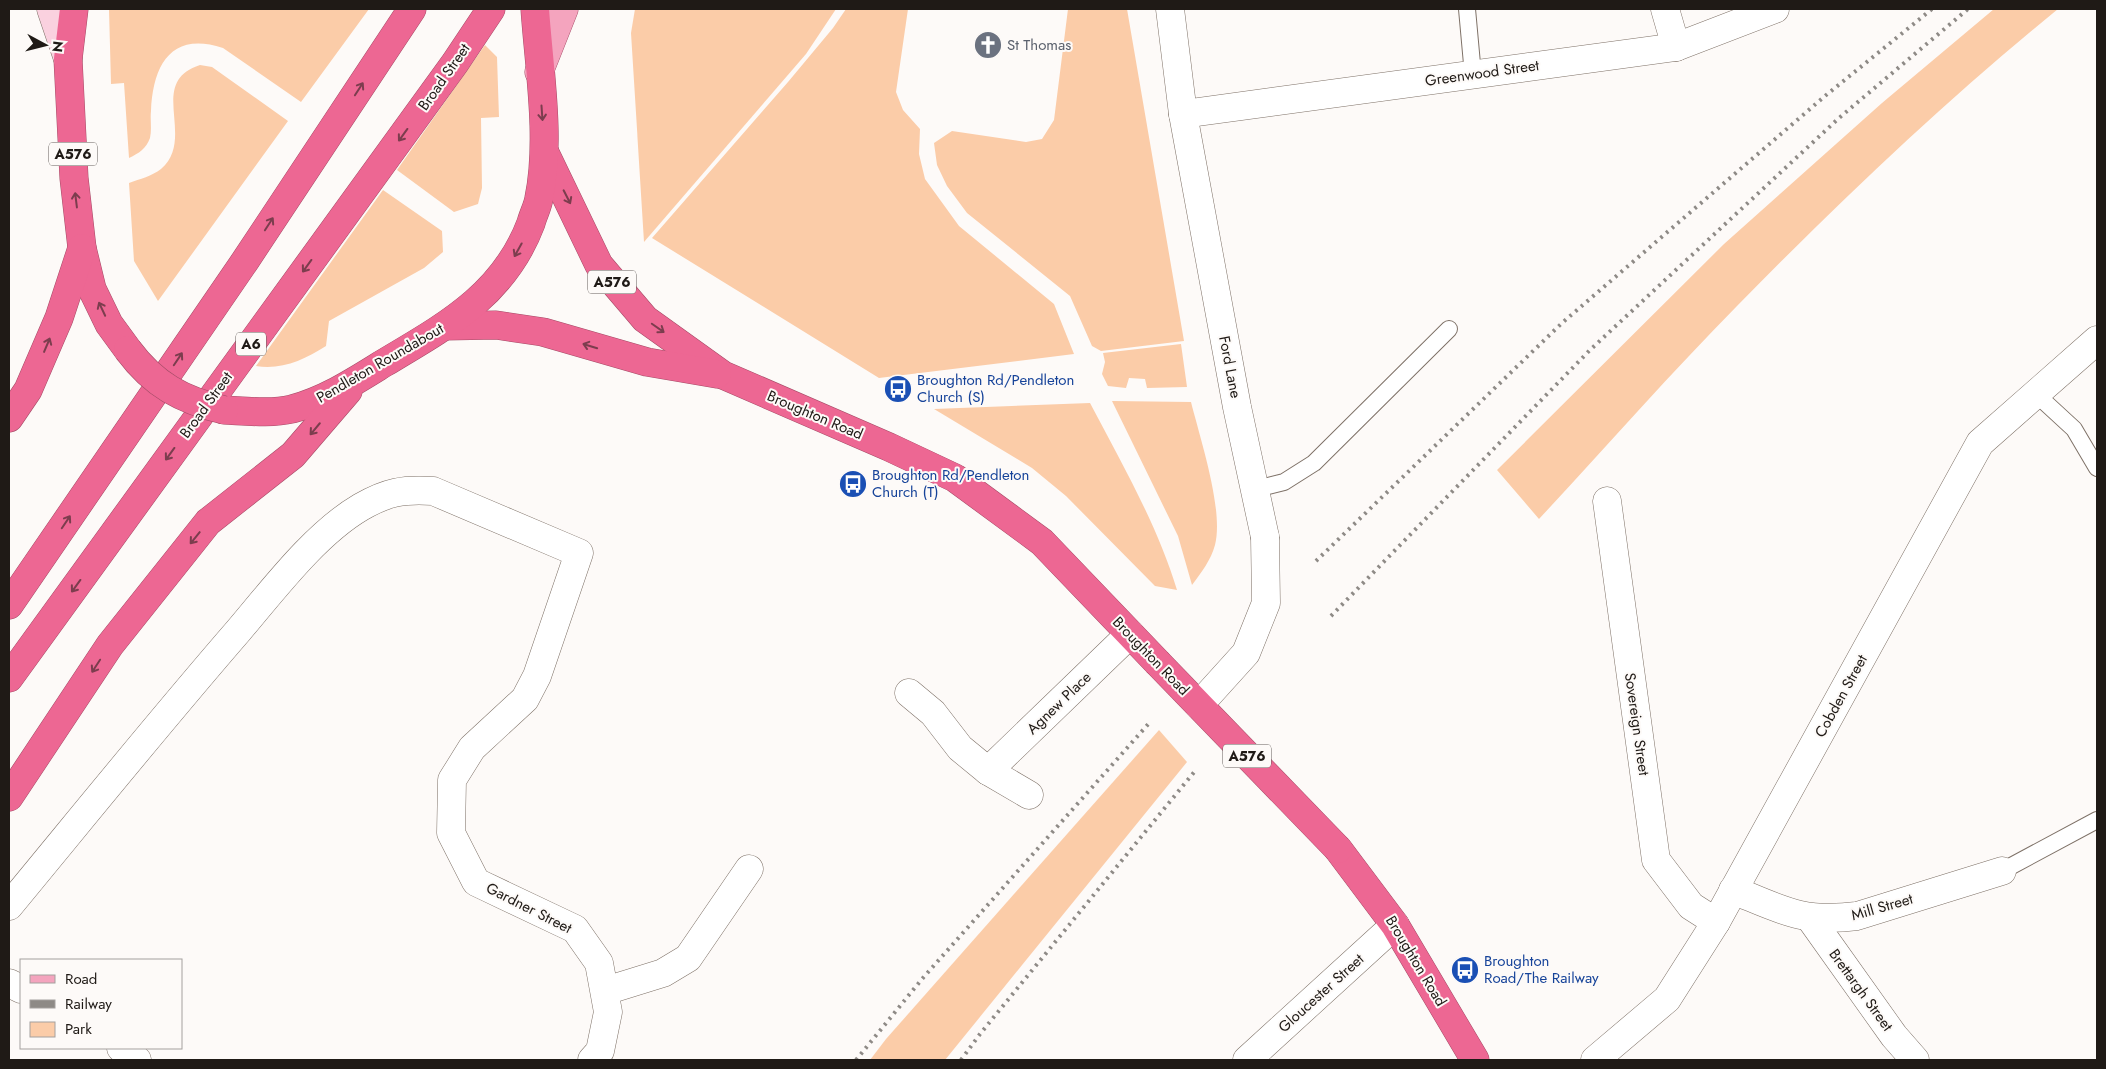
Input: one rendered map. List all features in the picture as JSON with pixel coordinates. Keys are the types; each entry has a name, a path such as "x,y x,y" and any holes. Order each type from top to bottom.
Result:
{"highway":[{"name":"Pendleton Roundabout","path":"74,9 68,59 74,178 82,248 92,288 109,324 140,366 178,395 224,410 256,412 290,409 318,401 358,379 445,326 480,299 507,269 525,237 539,199 545,154 534,9"},
{"path":"9,605 245,261 412,9"},
{"name":"Broad Street","path":"9,678 449,71 490,9"},
{"name":"Broughton Road","path":"545,154 599,265 645,319 723,375 889,447 955,478 1042,542 1338,849 1395,925 1475,1060"},
{"path":"9,418 28,390 59,318 82,248"},
{"name":"Broughton Road","path":"445,326 496,325 543,332 647,362 723,375"},
{"path":"9,798 110,645 208,522 293,455 358,379"}],"main road":[{"name":"A576","path":"539,72 564,9"}],"street":[{"path":"51,9 68,59"},
{"name":"Ford Lane","path":"1170,9 1183,114 1237,407 1256,488 1265,537 1266,603 1246,653 1199,705"},
{"path":"1665,9 1676,47"},
{"name":"Greenwood Street","path":"1183,114 1676,47 1775,9"},
{"name":"Cobden Street","path":"1595,1060 1668,999 1716,922 1980,443 2097,340"},
{"name":"Gardner Street","path":"9,906 215,657 303,555 360,507 388,494 408,489 433,491 579,553 537,676 525,699 472,748 452,780 451,833 476,882 575,929 599,963 608,1012 600,1050 592,1060"},
{"name":"Sovereign Street","path":"1607,501 1656,860 1692,906 1716,922"},
{"name":"Agnew Place","path":"988,771 1130,634"},
{"path":"909,693 933,713 960,748 988,771 1029,795"},
{"path":"605,991 663,973 688,958 749,869"},
{"name":"Mill Street","path":"1733,890 1781,911 1810,918 1833,919 1857,916 2002,871"},
{"name":"Brettargh Street","path":"1810,918 1894,1036 1915,1060"},
{"name":"Gloucester Street","path":"1246,1060 1395,925"},
{"path":"9,983 20,989"},
{"path":"122,1049 138,1060"}],"lane":[{"path":"1467,9 1472,75"},
{"path":"1256,488 1284,482 1314,463 1449,329"},
{"path":"2036,394 2074,429 2097,468"},
{"path":"2002,871 2097,820"}],"green space":[{"path":"109,9 369,9 301,102 223,48 205,44 190,44 178,48 168,56 161,66 156,79 150,138 142,150 129,158 124,83 111,84"},
{"path":"635,9 836,9 806,54 644,242 631,33"},
{"path":"846,9 908,9 896,92 903,110 920,129 919,154 925,179 959,226 1054,304 1074,354 879,378 652,238 788,82 833,28"},
{"path":"1068,9 1127,9 1184,341 1101,351 1092,346 1070,296 967,213 947,186 937,165 934,143 952,131 1026,142 1042,139 1054,120"},
{"path":"1994,9 2058,9 1934,116 1814,229 1687,358 1539,519 1497,470 1724,244 1882,103"},
{"path":"485,45 497,57 499,117 481,118 482,188 478,204 454,212 397,170"},
{"path":"200,65 212,67 288,121 158,301 134,261 129,183 161,169 171,156 175,142 173,97 176,84 184,73"},
{"path":"383,190 442,231 443,252 424,268 329,321 326,346 318,351 301,360 284,365 275,367 256,366"},
{"path":"1181,344 1187,387 1147,388 1145,379 1129,378 1126,388 1108,386 1102,374 1105,362 1103,353"},
{"path":"1112,401 1191,402 1210,474 1217,530 1211,556 1192,585 1178,536"},
{"path":"1090,403 1149,518 1177,590 1155,586 1066,496 1032,468 934,409"},
{"path":"1159,730 1187,762 945,1060 870,1060 886,1039"}],"railway":[{"path":"1316,561 1562,323 1825,96 1932,9"},
{"path":"1331,616 1590,350 1839,118 1968,9"},
{"path":"856,1060 922,979 1151,721"},
{"path":"961,1060 980,1034 1195,771"}],"place":[{"name":"St Thomas","path":"988,45"},
{"name":"Broughton Rd/Pendleton Church (S)","path":"898,389"},
{"name":"Broughton Rd/Pendleton Church (T)","path":"853,484"},
{"name":"Broughton Road/The Railway","path":"1465,970"}]}
